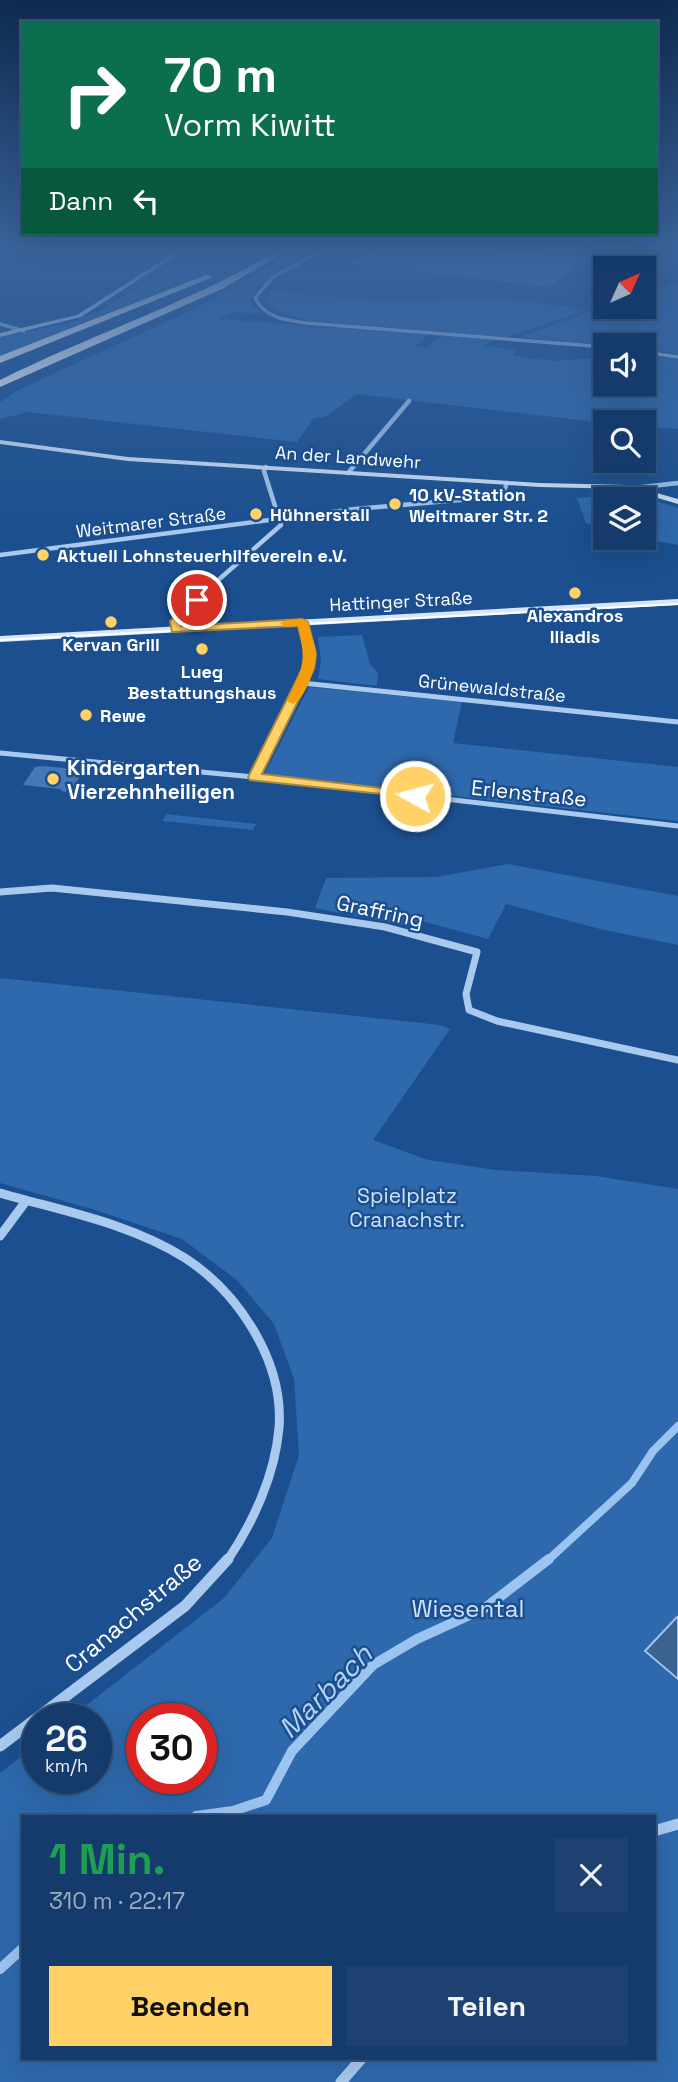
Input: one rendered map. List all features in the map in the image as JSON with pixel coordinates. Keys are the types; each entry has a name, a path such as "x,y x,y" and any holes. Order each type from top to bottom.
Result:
{"highway":[{"path":"0,360 41,343"},
{"path":"0,372 67,343"},
{"path":"0,384 87,343"},
{"path":"0,395 51,368 108,343"}],"street":[{"path":"559,343 593,346"},
{"path":"656,354 678,357"},
{"path":"348,472 409,401"},
{"name":"An der Landwehr","path":"0,443 128,459 609,487"},
{"path":"176,629 176,621 182,613 281,525 282,520 276,511 264,471 266,467"},
{"name":"Weitmarer Straße","path":"0,555 355,509 495,497 503,493 507,483"},
{"name":"An der Landwehr","path":"645,487 678,484"},
{"path":"656,495 678,502"},
{"name":"Hattinger Straße","path":"0,639 678,602"},
{"path":"254,777 302,683 310,654 302,622"},
{"name":"Grünewaldstraße","path":"302,683 678,722"},
{"name":"Erlenstraße","path":"0,753 254,777 678,826"},
{"name":"Graffring","path":"0,892 52,888 274,910 385,927 477,952 466,995 469,1010 475,1014 678,1060"},
{"name":"Cranachstraße","path":"0,1193 131,1233 160,1245 199,1267 245,1316 262,1347 273,1380 280,1423 269,1480 257,1512 221,1569 170,1618 0,1746"},
{"path":"0,1236 26,1201"},
{"path":"656,1830 678,1824"},
{"path":"341,2082 360,2060"}],"green space":[{"path":"0,343 32,343 0,356"},
{"path":"120,343 418,343 415,346 427,348 433,343 489,343 484,346 516,350 513,356 554,361 593,358 593,396 656,396 656,357 678,360 678,429 656,428 656,410 593,410 593,422 357,394 325,417 314,418 297,442 28,412 0,419 0,402 20,389"},
{"path":"656,343 678,343 678,354 656,351"},
{"path":"593,497 593,525 586,523 577,498"},
{"path":"656,501 678,508 678,545 656,541"},
{"path":"362,635 370,664 378,673 377,686 318,679 321,661 318,637"},
{"path":"309,687 462,702 453,743 678,767 678,821 264,775"},
{"path":"166,814 256,824 253,830 163,821"},
{"path":"508,864 678,896 678,945 600,929 506,904 488,939 418,920 412,927 315,908 326,878 436,877"},
{"path":"0,978 440,1025 450,1029 373,1140 428,1160 496,1170 596,1176 678,1189 678,2082 0,2082 0,1773 21,1757 21,1794 112,1794 112,1703 89,1703 224,1598 272,1538 299,1455 294,1379 274,1324 237,1280 182,1239 92,1209 0,1183"}],"shaded area":[{"path":"678,1618 678,1679 645,1651"}],"building":[{"name":"Kindergarten Vierzehnheiligen","path":"35,767 83,772 71,790 64,792 60,789 23,785"}],"waterway":[{"name":"Marbach","path":"547,1561 632,1483 653,1451 678,1426"},
{"name":"Marbach","path":"203,1815 233,1811 266,1800 292,1751 373,1665 417,1639 485,1608 549,1559"},
{"name":"Marbach","path":"0,1969 21,1950"}],"tram line":[{"path":"0,640 678,604"}],"slow traffic":[{"path":"286,623 302,622 310,654 308,669 293,701"}],"place":[{"name":"10 kV-Station Weitmarer Str. 2","path":"395,504"},
{"name":"Hühnerstall","path":"256,514"},
{"name":"Aktuell Lohnsteuerhilfeverein e.V.","path":"43,555"},
{"name":"Alexandros Iliadis","path":"575,593"},
{"name":"Kervan Grill","path":"111,622"},
{"name":"Lueg Bestattungshaus","path":"202,649"},
{"name":"Rewe","path":"86,715"},
{"name":"Kindergarten Vierzehnheiligen","path":"53,779"}],"route":[{"path":"197,600 176,621 176,629 302,622 310,654 308,669 254,777 415,796"}],"park label":[{"name":"Spielplatz Cranachstr.","path":"407,1207"},
{"name":"Wiesental","path":"468,1608"}]}
